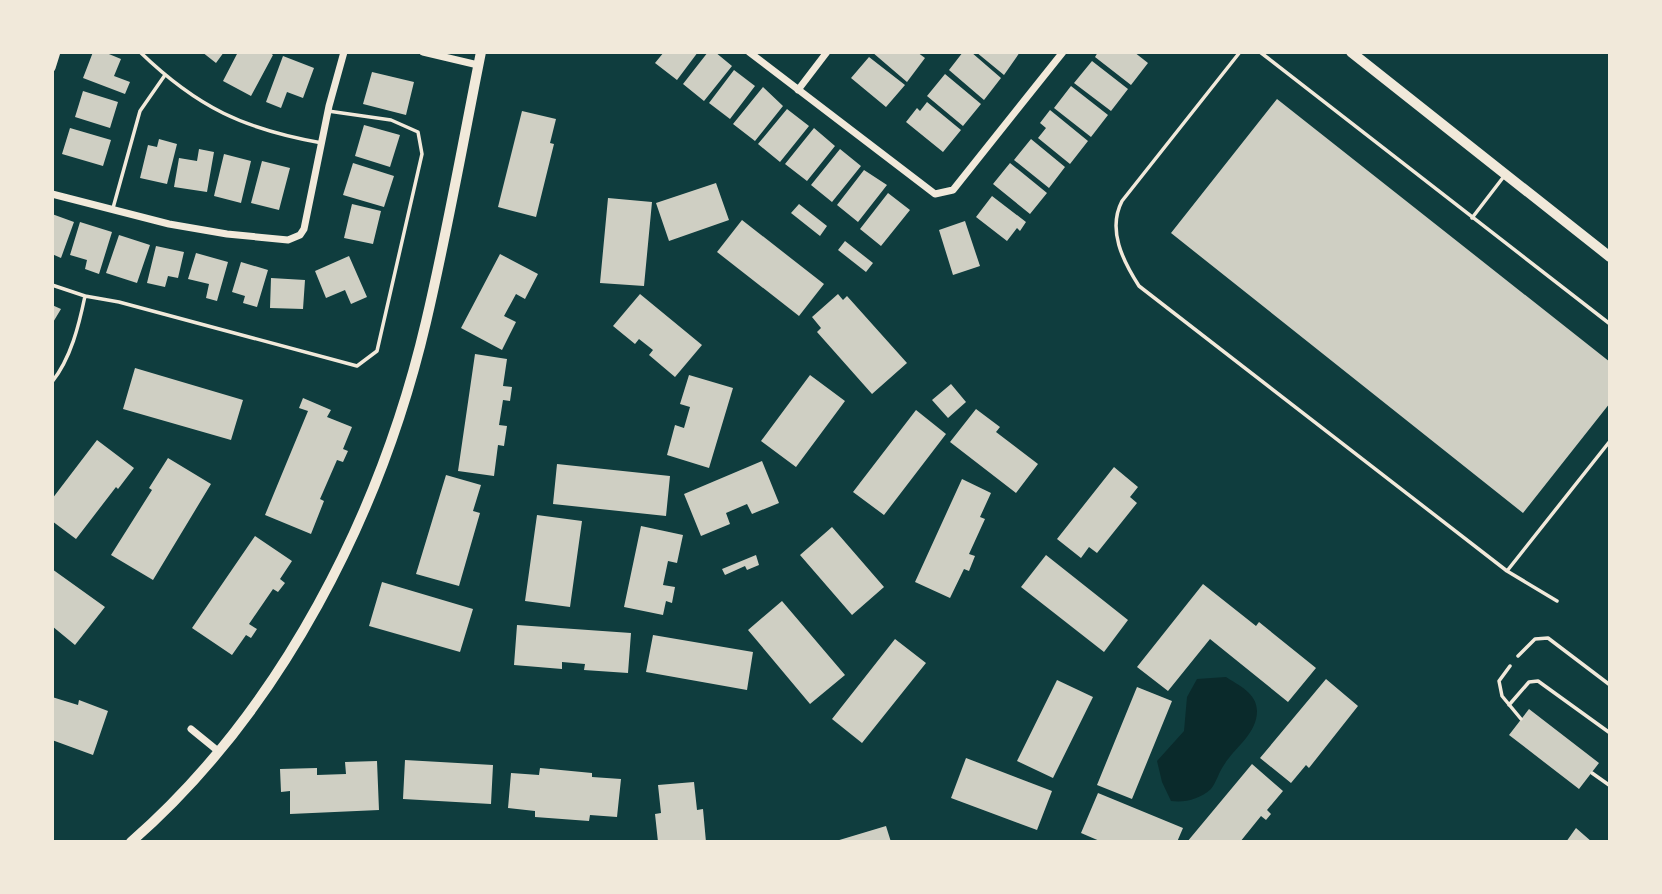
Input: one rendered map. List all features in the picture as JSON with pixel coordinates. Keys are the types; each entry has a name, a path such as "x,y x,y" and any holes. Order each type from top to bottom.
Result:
{"main road":[{"path":"131,842 159,817 218,751 264,693 343,557 363,514 389,447 426,323 481,52"}],"street":[{"path":"52,68 57,52"},
{"path":"52,194 181,226 288,240 304,229 328,111 344,52"},
{"path":"423,52 478,65"},
{"path":"749,52 935,194 953,190 1063,52"},
{"path":"798,90 827,52"},
{"path":"1352,52 1609,257"},
{"path":"191,729 218,751"}],"lane":[{"path":"140,52 165,75 216,112 252,127 322,143"},
{"path":"1240,52 1122,201 1117,211 1116,228 1125,265 1139,286 1507,571 1557,601"},
{"path":"1260,52 1609,324"},
{"path":"113,209 140,111 165,75"},
{"path":"52,285 85,296 119,302 357,366 377,351 422,154 418,132 391,120 328,111"},
{"path":"1472,218 1505,175"},
{"path":"52,382 62,370 80,321 85,296"},
{"path":"1507,571 1609,441"},
{"path":"1518,656 1535,639 1548,638 1609,685"},
{"path":"1510,666 1499,681 1502,696 1521,719"},
{"path":"1509,705 1529,682 1538,681 1609,733"},
{"path":"1591,773 1609,786"}],"water":[{"path":"1226,677 1246,690 1254,699 1257,711 1253,727 1224,765 1211,789 1192,800 1171,801 1162,782 1157,761 1184,731 1187,697 1197,679"}],"building":[{"path":"93,52 104,52 121,59 114,76 130,82 125,94 83,78"},
{"path":"202,52 224,52 216,63"},
{"path":"238,52 269,52 273,55 251,96 223,81"},
{"path":"664,52 698,52 677,80 655,63"},
{"path":"708,52 715,52 732,66 704,101 683,84"},
{"path":"872,52 917,52 925,58 907,82"},
{"path":"963,52 971,52 1001,78 984,100 949,70"},
{"path":"976,52 1020,52 1004,75"},
{"path":"1098,52 1134,52 1148,63 1131,85 1095,57"},
{"path":"283,56 314,68 303,98 287,92 281,108 266,102"},
{"path":"869,57 905,85 886,107 851,78"},
{"path":"1092,61 1128,89 1111,111 1074,83"},
{"path":"734,70 755,86 730,119 709,103"},
{"path":"372,72 414,82 406,115 363,104"},
{"path":"945,74 981,104 963,126 927,96"},
{"path":"1071,86 1108,115 1091,137 1054,108"},
{"path":"763,87 783,106 755,141 733,124"},
{"path":"83,91 118,102 110,128 75,117"},
{"path":"1277,99 1610,362 1610,403 1523,513 1171,233"},
{"path":"927,102 961,130 943,152 906,122 917,108 920,111"},
{"path":"787,109 809,126 780,162 758,144"},
{"path":"1050,110 1088,141 1070,164 1038,138 1046,128 1040,123"},
{"path":"522,111 556,119 550,143 554,144 536,217 498,207"},
{"path":"364,125 400,135 390,167 355,156"},
{"path":"70,128 111,140 103,166 62,154"},
{"path":"814,128 835,146 807,181 785,164"},
{"path":"159,139 177,144 167,184 140,178 148,145 157,147"},
{"path":"1031,139 1065,167 1049,188 1014,160"},
{"path":"199,149 214,152 207,192 174,187 179,158 197,161"},
{"path":"840,149 861,166 832,202 811,185"},
{"path":"224,154 251,161 241,203 214,196"},
{"path":"262,161 290,168 279,210 251,203"},
{"path":"353,163 394,176 384,207 343,195"},
{"path":"1010,163 1047,193 1030,214 993,184"},
{"path":"864,170 887,185 858,222 837,205"},
{"path":"716,183 729,220 669,241 656,203"},
{"path":"888,193 910,210 881,246 860,229"},
{"path":"992,196 1026,222 1020,231 1017,228 1007,241 976,217"},
{"path":"608,198 652,202 644,286 600,283"},
{"path":"352,204 381,211 373,244 344,238"},
{"path":"799,204 827,226 820,236 791,213"},
{"path":"52,214 74,222 61,258 52,254"},
{"path":"742,220 824,284 799,316 717,252"},
{"path":"965,221 980,266 953,275 939,230"},
{"path":"80,222 112,232 99,274 85,269 87,260 70,255"},
{"path":"119,235 150,245 137,283 106,273"},
{"path":"845,241 873,263 866,272 838,250"},
{"path":"156,246 184,252 178,278 168,276 165,287 147,283"},
{"path":"196,253 228,262 217,301 206,298 209,284 188,279"},
{"path":"500,254 538,274 525,299 516,294 504,316 516,322 502,350 461,328"},
{"path":"349,256 367,297 351,304 345,290 326,298 315,271"},
{"path":"241,262 268,270 257,307 243,303 245,296 232,292"},
{"path":"271,278 305,280 303,309 270,308"},
{"path":"640,294 702,345 675,377 649,355 653,350 639,339 635,344 613,326"},
{"path":"838,294 843,300 847,296 907,363 872,394 817,332 821,328 812,317"},
{"path":"52,305 61,309 52,324"},
{"path":"475,354 507,359 503,386 512,387 510,401 503,400 499,425 507,426 504,446 498,445 494,476 458,471"},
{"path":"135,368 243,400 231,440 123,409"},
{"path":"689,375 733,388 709,468 667,455 675,425 684,428 690,407 680,404"},
{"path":"810,375 845,401 796,467 761,441"},
{"path":"951,384 966,402 948,418 932,400"},
{"path":"303,398 331,410 327,417 352,427 343,449 348,451 343,462 337,460 320,499 324,501 311,534 265,515 308,411 299,408"},
{"path":"976,409 1000,427 996,432 1038,464 1016,493 950,442"},
{"path":"916,410 946,434 884,515 853,492"},
{"path":"97,440 134,468 76,539 52,521 52,499"},
{"path":"168,458 211,484 153,580 111,555 152,490 149,488"},
{"path":"762,461 779,503 752,514 747,504 726,513 730,524 701,536 684,494"},
{"path":"557,464 670,476 666,516 553,504"},
{"path":"1114,467 1138,487 1130,497 1137,503 1097,553 1089,547 1081,558 1057,539"},
{"path":"446,475 481,485 473,511 480,513 459,586 416,574"},
{"path":"962,479 991,493 980,517 985,519 969,554 975,556 969,571 964,569 950,598 915,582"},
{"path":"537,515 582,521 570,607 525,601"},
{"path":"641,526 683,535 677,563 668,561 663,585 675,587 672,603 666,601 663,615 624,607"},
{"path":"832,527 884,587 852,615 800,555"},
{"path":"255,536 292,561 280,579 285,583 278,592 273,589 249,624 257,629 251,638 246,635 232,655 192,628"},
{"path":"756,555 759,565 747,570 745,566 725,575 722,569"},
{"path":"1046,555 1128,620 1104,652 1021,587"},
{"path":"52,569 105,607 75,645 52,626"},
{"path":"382,582 473,609 460,652 369,626"},
{"path":"1203,584 1256,626 1259,622 1316,668 1288,702 1210,639 1168,691 1137,667"},
{"path":"782,601 845,675 810,704 748,630"},
{"path":"517,625 631,633 628,673 584,670 585,664 562,662 562,669 514,665"},
{"path":"653,635 753,652 747,690 646,672"},
{"path":"895,639 926,663 862,743 832,719"},
{"path":"1326,679 1358,706 1309,768 1306,765 1291,783 1260,758"},
{"path":"1057,680 1093,697 1053,778 1017,761"},
{"path":"1137,687 1172,701 1132,799 1097,785"},
{"path":"52,697 78,705 79,700 108,711 93,755 52,740"},
{"path":"1529,709 1599,763 1579,789 1509,735"},
{"path":"966,758 1052,791 1037,830 951,798"},
{"path":"405,760 493,765 491,804 403,799"},
{"path":"377,761 379,810 290,814 290,791 281,792 280,769 317,768 317,775 346,774 345,762"},
{"path":"1252,764 1283,791 1267,810 1271,814 1266,820 1261,816 1240,842 1187,842"},
{"path":"540,768 621,779 617,817 590,815 589,821 535,817 535,811 508,808 511,773 539,775"},
{"path":"694,782 697,810 703,809 706,842 658,842 655,814 661,813 658,785"},
{"path":"1098,793 1183,828 1177,842 1102,842 1081,833"},
{"path":"886,826 891,842 836,842 836,841"},
{"path":"1576,828 1592,842 1566,842"}]}
